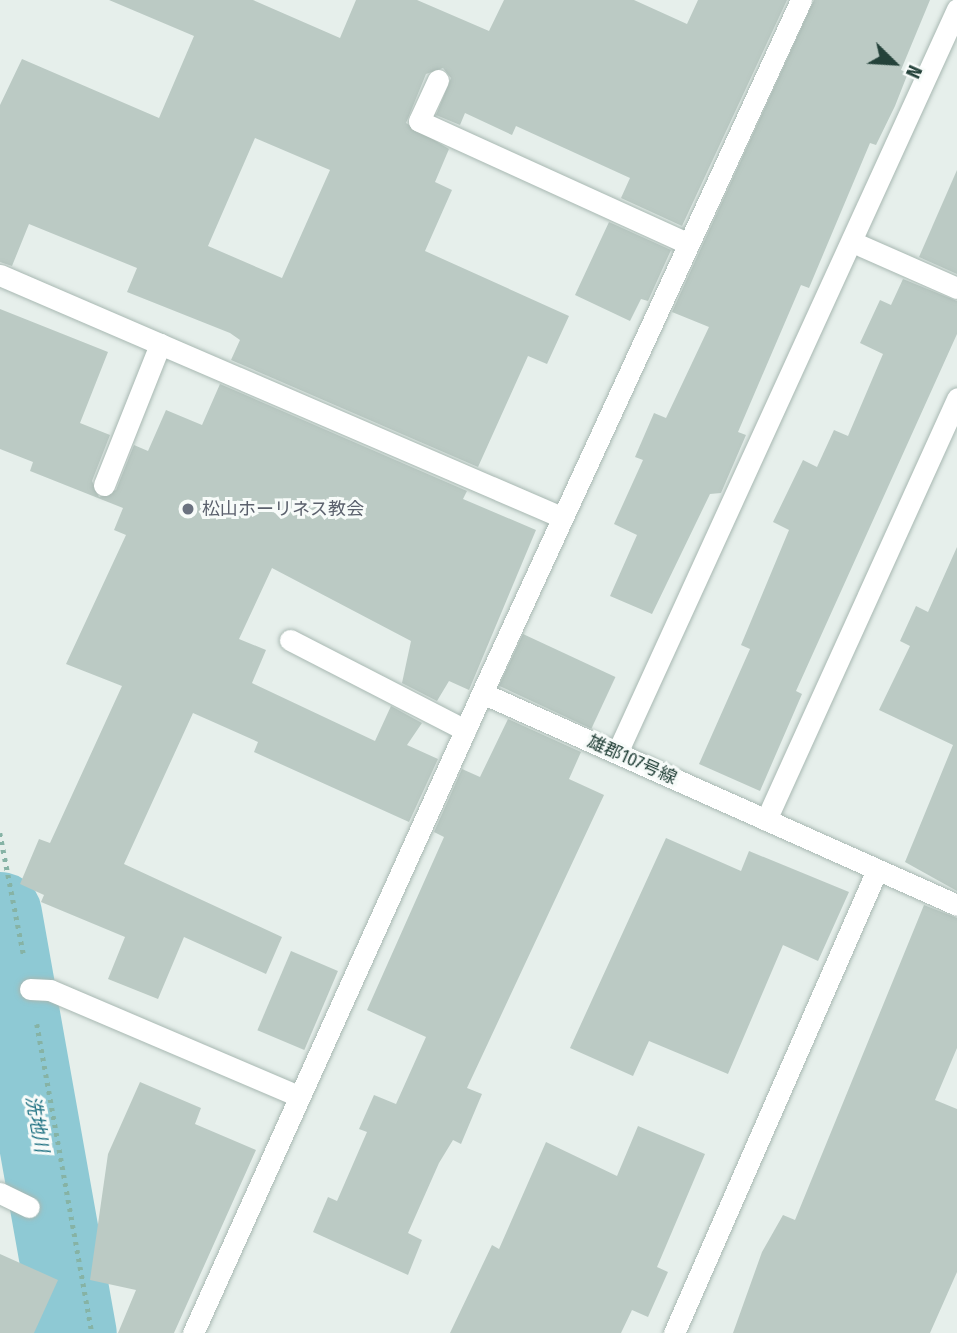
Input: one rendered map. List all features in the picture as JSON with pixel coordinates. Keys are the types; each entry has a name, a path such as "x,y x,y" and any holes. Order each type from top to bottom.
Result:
{"street":[{"path":"193,1333 559,516 801,0"},
{"path":"617,753 855,243 957,9"},
{"path":"438,80 419,121 687,243"},
{"path":"855,243 957,288"},
{"path":"0,275 559,516"},
{"path":"104,485 160,344"},
{"path":"766,820 957,398"},
{"path":"290,640 465,730"},
{"name":"雄郡107号線","path":"482,693 957,905"},
{"path":"674,1333 877,870"},
{"path":"30,989 50,990 299,1096"},
{"path":"0,1193 29,1207"}],"path":[{"path":"0,833 92,1333"}],"building":[{"path":"109,0 253,0 340,38 356,0 417,0 489,31 504,0 634,0 687,24 698,0 787,0 682,226 621,198 630,178 516,126 512,135 465,113 460,125 436,115 451,78 443,68 426,74 406,123 449,149 435,182 452,190 425,251 569,316 547,364 528,356 478,467 231,360 240,340 230,333 127,292 137,268 29,224 12,266 0,262 0,105 22,59 159,118 194,36","holes":["255,138 330,170 282,278 208,246"]},
{"path":"814,0 930,0 901,70 908,73 895,106 876,145 870,143 809,288 801,285 738,432 746,435 721,493 710,494 652,614 610,596 637,535 614,524 643,460 635,457 654,413 666,418 709,327 672,312"},
{"path":"957,170 957,274 919,257"},
{"path":"609,222 671,250 648,301 641,299 630,321 575,295"},
{"path":"903,279 957,301 957,334 796,691 802,694 760,791 699,764 750,649 741,645 789,530 773,522 803,460 817,467 834,430 848,436 883,354 860,343 880,300 891,305"},
{"path":"0,309 108,352 80,423 110,435 92,481 99,497 116,490 134,445 148,451 166,410 202,425 220,384 467,491 463,499 536,530 469,690 449,681 437,701 402,683 411,641 272,568 239,639 266,650 252,683 375,741 391,706 422,723 407,745 438,759 409,822 254,752 258,742 193,713 124,864 282,937 266,974 184,937 158,999 108,979 125,937 41,902 44,895 20,884 39,839 50,843 122,686 66,664 126,535 114,530 123,508 30,471 33,462 0,449"},
{"path":"957,547 957,891 905,862 953,745 879,710 910,646 900,641 916,606 928,612"},
{"path":"523,634 615,677 591,729 499,686"},
{"path":"508,719 581,752 569,779 604,795 467,1088 482,1094 461,1144 453,1140 439,1163 408,1233 422,1240 408,1275 313,1232 328,1197 337,1201 367,1132 359,1129 374,1095 396,1104 426,1037 367,1010 444,837 434,832 462,769 480,777"},
{"path":"666,838 741,871 749,851 849,892 818,961 783,945 728,1074 649,1041 633,1076 570,1048"},
{"path":"924,905 957,918 957,1048 935,1100 957,1109 957,1272 930,1333 733,1333 762,1252 783,1215 795,1220"},
{"path":"291,951 338,971 304,1050 257,1030"},
{"path":"140,1082 201,1108 195,1124 256,1150 174,1333 118,1333 136,1290 90,1280 108,1154"},
{"path":"638,1126 705,1154 657,1267 668,1272 648,1317 632,1310 621,1333 450,1333 492,1245 499,1249 546,1142 617,1176"},
{"path":"0,1254 58,1280 34,1333 0,1333"}],"waterway":[{"name":"洗地川","path":"0,914 75,1333"}],"place":[{"name":"松山ホーリネス教会","path":"188,509"}]}
